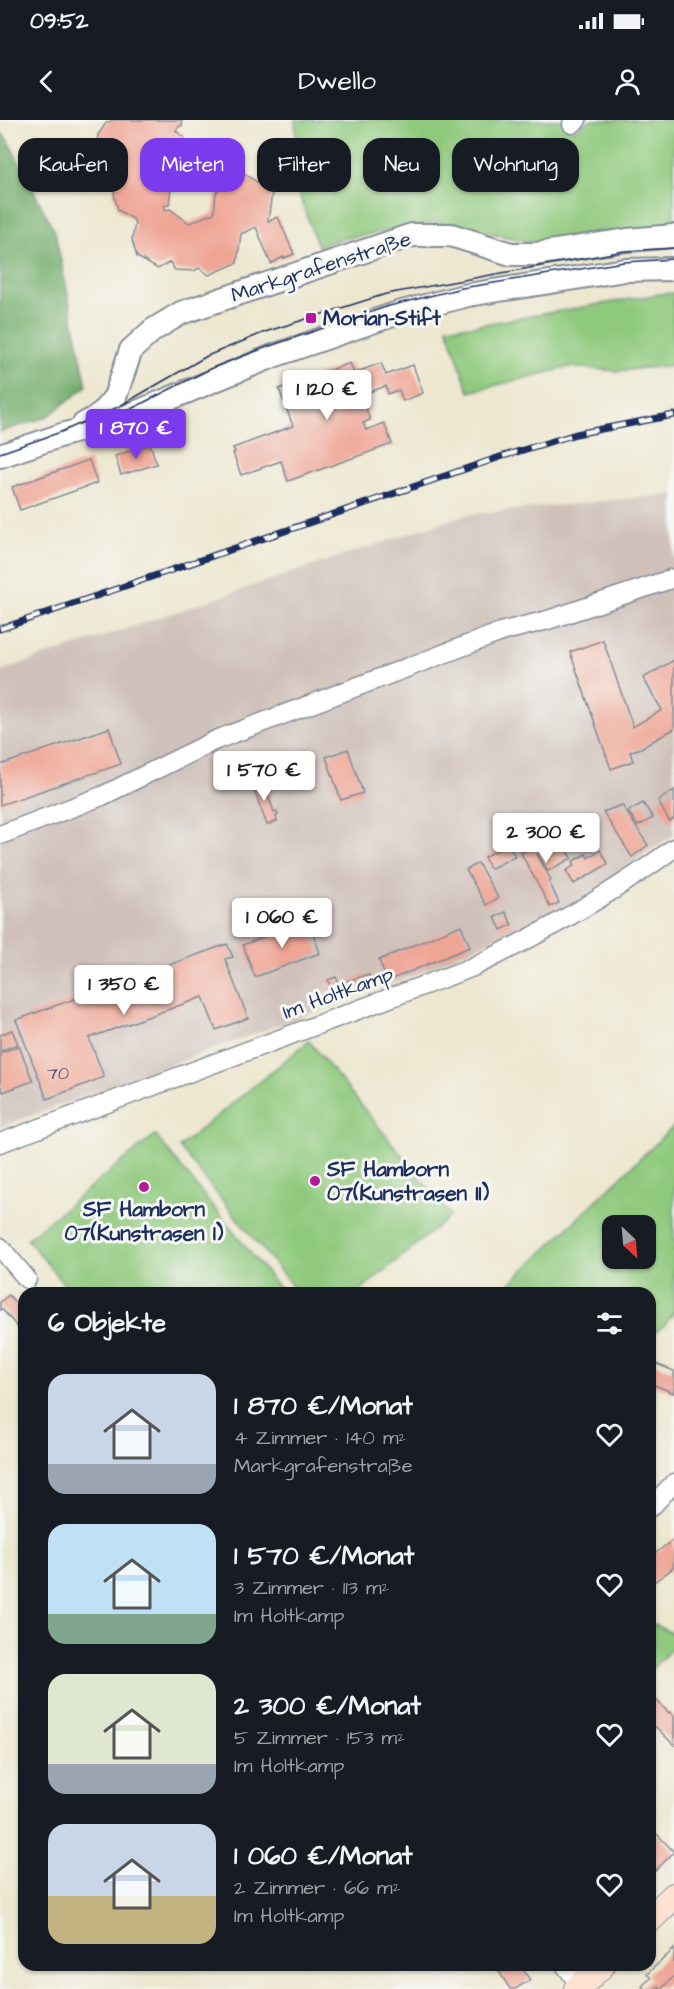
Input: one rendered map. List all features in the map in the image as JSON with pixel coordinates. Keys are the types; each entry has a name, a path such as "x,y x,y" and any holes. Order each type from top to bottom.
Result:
{"main road":[{"path":"656,1913 674,1896"},
{"path":"579,1987 596,1971"}],"street":[{"name":"Markgrafenstraße","path":"62,435 100,415 115,398 131,350 153,330 181,313 412,235 451,235 511,254 535,254 627,240 674,236"},
{"name":"Markgrafenstraße","path":"0,456 62,435 118,420 273,356 398,313 468,295 625,270 674,269"},
{"path":"0,835 102,796 216,740 504,631 548,620 674,578"},
{"name":"Im Holtkamp","path":"0,1143 473,968 533,938 616,888 674,848"},
{"path":"0,1247 27,1279"},
{"path":"656,1502 674,1483"},
{"path":"569,1971 579,1987"}],"shaded area":[{"path":"674,494 674,834 577,902 415,975 0,1127 0,671 464,515"}],"green space":[{"path":"295,120 565,120 574,131 589,120 674,120 674,225 531,242 441,222 336,240 318,247 299,192 351,192 351,138 296,138"},
{"path":"0,131 18,160 18,192 34,192 55,232 87,386 47,417 0,432"},
{"path":"674,293 674,365 617,371 569,367 469,392 447,327 472,326"},
{"name":"SF Hamborn 07(Kunstrasen II)","path":"309,1041 451,1216 364,1287 293,1287 179,1147"},
{"path":"674,1126 674,1312 664,1326 656,1331 656,1287 506,1287"},
{"name":"SF Hamborn 07(Kunstrasen I)","path":"155,1135 278,1287 66,1287 27,1239"},
{"path":"656,1625 674,1634 674,1647 656,1664"}],"building":[{"path":"113,120 182,120 182,125 176,131 184,138 140,138 140,192 170,192 169,204 164,206 166,210 170,209 189,223 214,213 217,192 245,192 245,174 257,182 257,192 272,193 268,221 278,217 294,254 271,264 256,227 241,234 237,263 209,275 199,268 194,271 175,270 170,262 158,269 137,257 132,240 135,223 133,219 118,210 114,194 114,192 128,192 128,138 98,138 106,123"},
{"path":"350,363 354,373 381,363 386,375 413,365 423,393 403,401 399,390 388,394 386,386 361,395 370,420 363,423 366,430 384,423 392,444 288,481 281,461 241,475 233,448 293,426 279,389"},
{"path":"150,444 157,464 121,475 115,456"},
{"path":"89,460 97,483 20,510 12,487"},
{"path":"603,640 633,727 662,710 643,678 674,660 674,729 630,752 633,761 611,769 570,652"},
{"path":"109,728 121,764 0,805 0,765"},
{"path":"348,749 363,793 341,800 326,757"},
{"path":"262,778 274,812 277,811 278,815 276,816 277,821 267,825 251,782"},
{"path":"674,790 674,819 669,821 658,801"},
{"path":"643,803 653,818 638,826 628,811"},
{"path":"622,805 648,845 632,857 603,812"},
{"path":"558,834 572,858 548,871 537,854 551,880 549,882 559,903 550,907 521,853"},
{"path":"508,844 515,856 490,869 484,857"},
{"path":"600,850 608,864 574,884 566,871 575,865 573,861 586,854 588,858"},
{"path":"478,863 498,898 486,905 466,870"},
{"path":"506,912 512,925 501,930 495,917"},
{"path":"308,920 320,953 255,977 243,945"},
{"path":"461,925 470,947 387,981 379,960"},
{"path":"227,944 233,957 225,959 248,1018 216,1030 203,997 89,1038 104,1077 47,1099 16,1020"},
{"path":"369,975 372,984 338,996 336,992 333,993 328,980 336,977 339,984"},
{"path":"12,1030 18,1044 0,1051 0,1035"},
{"path":"19,1046 33,1081 3,1092 0,1085 0,1053"},
{"path":"9,1295 18,1306 18,1328 2,1309 0,1310 0,1302"},
{"path":"656,1364 674,1371 674,1393 656,1386"},
{"path":"674,1539 673,1568 656,1581 656,1552"},
{"path":"656,1700 674,1716 674,1745 656,1727"},
{"path":"656,1833 674,1852 656,1870"},
{"path":"674,1949 674,1976 661,1989 659,1986 655,1989 645,1989 642,1986 651,1978 647,1974 650,1971 656,1971 656,1966"},
{"path":"499,1971 524,1971 530,1980 515,1989 510,1989"}],"tram line":[{"path":"0,453 61,432 118,407 207,356 265,332 386,294 624,251 674,248"},
{"path":"123,413 212,368 389,306 462,288 624,262 674,259"}],"railway":[{"path":"0,629 500,457 576,434 674,415"}],"place":[{"name":"Morian-Stift","path":"311,318"},
{"name":"SF Hamborn 07(Kunstrasen II)","path":"315,1181"},
{"name":"SF Hamborn 07(Kunstrasen I)","path":"144,1187"}]}
